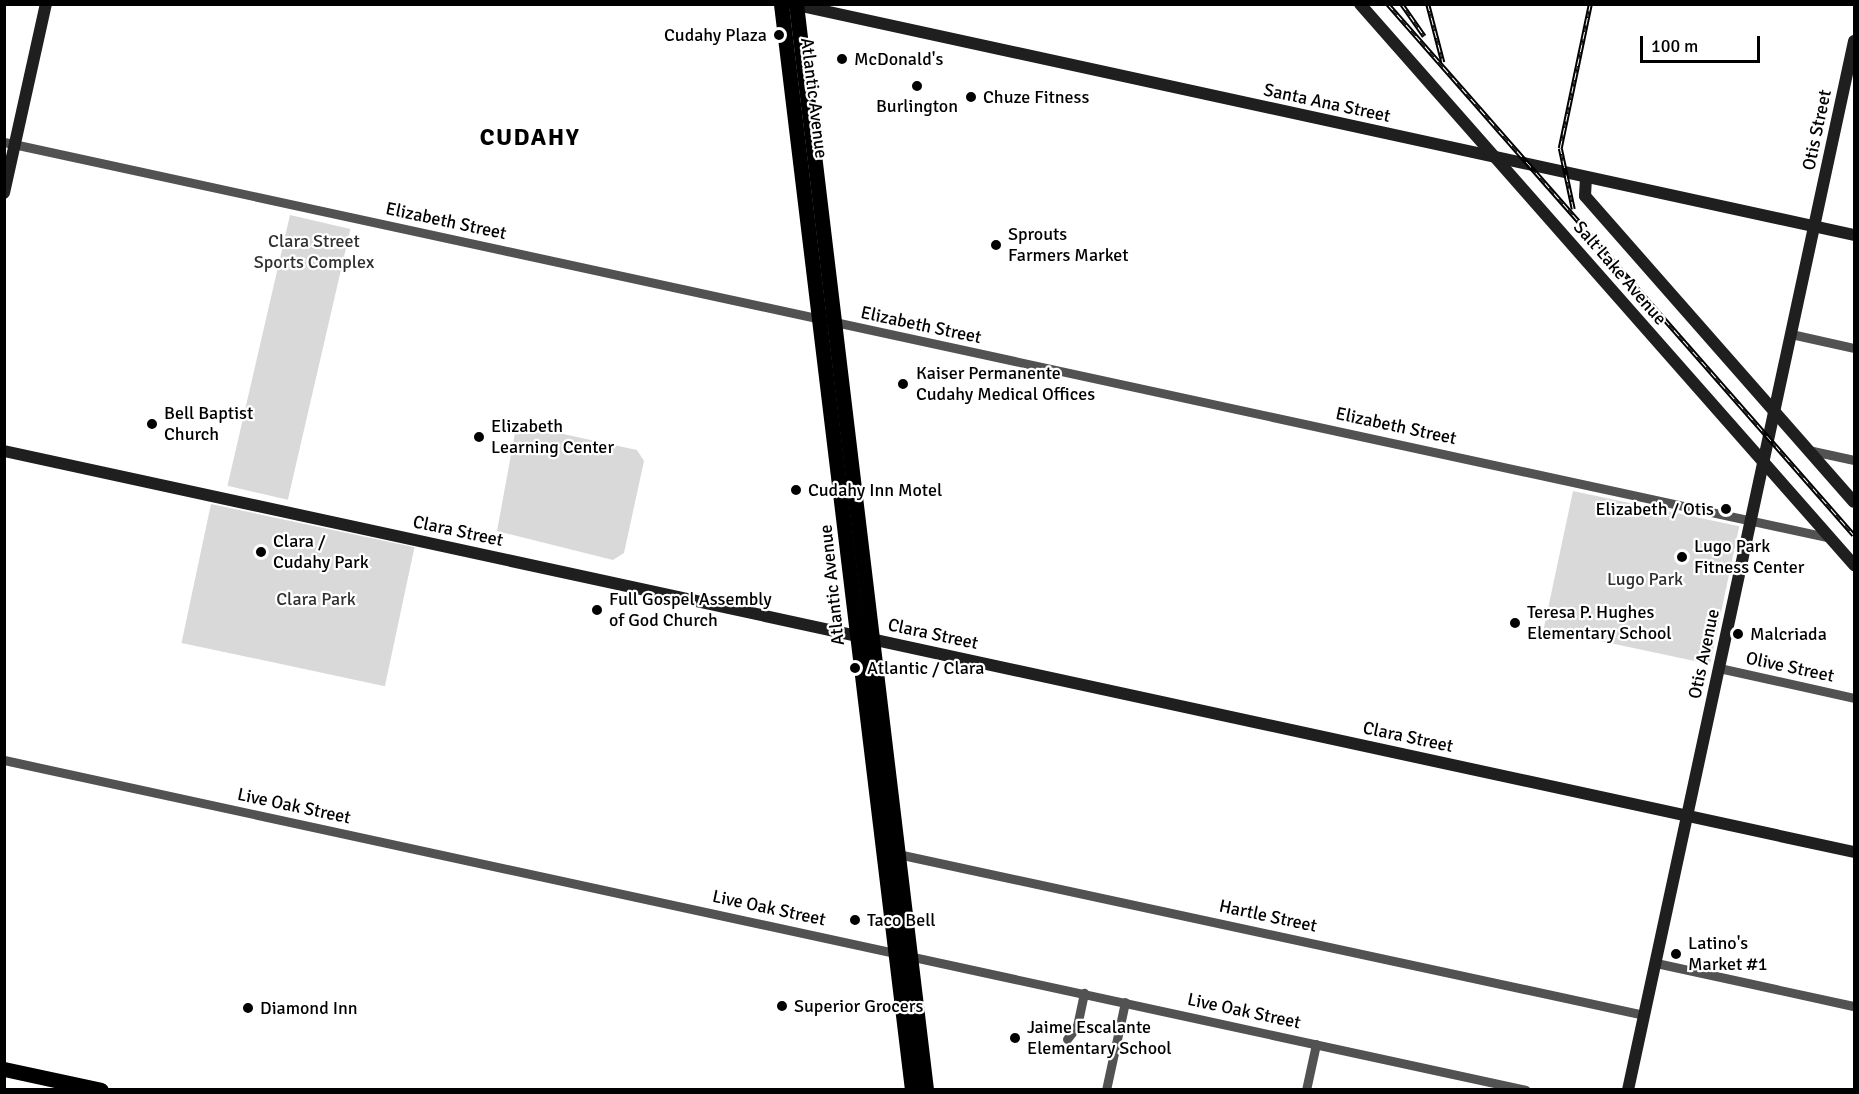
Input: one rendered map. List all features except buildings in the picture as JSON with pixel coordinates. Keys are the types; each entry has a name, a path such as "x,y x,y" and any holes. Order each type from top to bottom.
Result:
{"main road":[{"name":"Atlantic Avenue","path":"781,4 873,639 890,853"},
{"name":"Atlantic Avenue","path":"794,5 828,321 857,635 903,954 926,1089"},
{"name":"Atlantic Avenue","path":"903,954 912,1089"},
{"path":"4,1069 101,1089"}],"street":[{"path":"4,193 10,143 46,4"},
{"name":"Salt Lake Avenue","path":"1360,4 1854,565"},
{"name":"Santa Ana Street","path":"794,5 1854,235"},
{"name":"Otis Street","path":"1815,227 1854,41"},
{"name":"Elizabeth Street","path":"10,143 1831,538"},
{"name":"Salt Lake Avenue","path":"1586,177 1585,196 1854,502"},
{"name":"Otis Avenue","path":"1628,1089 1815,227"},
{"path":"1791,334 1854,348"},
{"path":"1808,450 1854,460"},
{"name":"Clara Street","path":"4,451 1854,852"},
{"name":"Olive Street","path":"1719,668 1854,698"},
{"name":"Live Oak Street","path":"4,760 1526,1089"},
{"name":"Hartle Street","path":"890,853 1644,1015"},
{"path":"1656,963 1854,1006"},
{"path":"1067,1039 1077,1026 1084,993"},
{"path":"1106,1089 1125,1002"},
{"path":"1306,1089 1316,1044"}],"green space":[{"name":"Clara Street Sports Complex","path":"290,215 350,229 288,500 227,486"},
{"path":"526,426 637,450 644,461 624,553 613,560 497,531 515,433"},
{"name":"Lugo Park","path":"1573,491 1739,526 1710,664 1544,629"},
{"name":"Clara Park","path":"211,504 414,547 385,686 181,643"}],"railway":[{"path":"1388,4 1854,535"},
{"path":"1402,4 1424,36"},
{"path":"1428,4 1443,62"},
{"path":"1573,209 1560,148 1590,4"}],"place":[{"name":"Cudahy Plaza","path":"779,35"},
{"name":"McDonald's","path":"842,59"},
{"name":"Burlington","path":"917,86"},
{"name":"Chuze Fitness","path":"971,97"},
{"name":"Sprouts Farmers Market","path":"996,245"},
{"name":"Kaiser Permanente Cudahy Medical Offices","path":"903,384"},
{"name":"Bell Baptist Church","path":"152,424"},
{"name":"Elizabeth Learning Center","path":"479,437"},
{"name":"Cudahy Inn Motel","path":"796,490"},
{"name":"Elizabeth / Otis","path":"1726,509"},
{"name":"Clara / Cudahy Park","path":"261,552"},
{"name":"Lugo Park Fitness Center","path":"1682,557"},
{"name":"Full Gospel Assembly of God Church","path":"597,610"},
{"name":"Teresa P. Hughes Elementary School","path":"1515,623"},
{"name":"Malcriada","path":"1738,634"},
{"name":"Atlantic / Clara","path":"855,668"},
{"name":"Taco Bell","path":"855,920"},
{"name":"Latino's Market #1","path":"1676,954"},
{"name":"Superior Grocers","path":"782,1006"},
{"name":"Diamond Inn","path":"248,1008"},
{"name":"Jaime Escalante Elementary School","path":"1015,1038"}],"district":[{"name":"CUDAHY","path":"530,138"}]}
